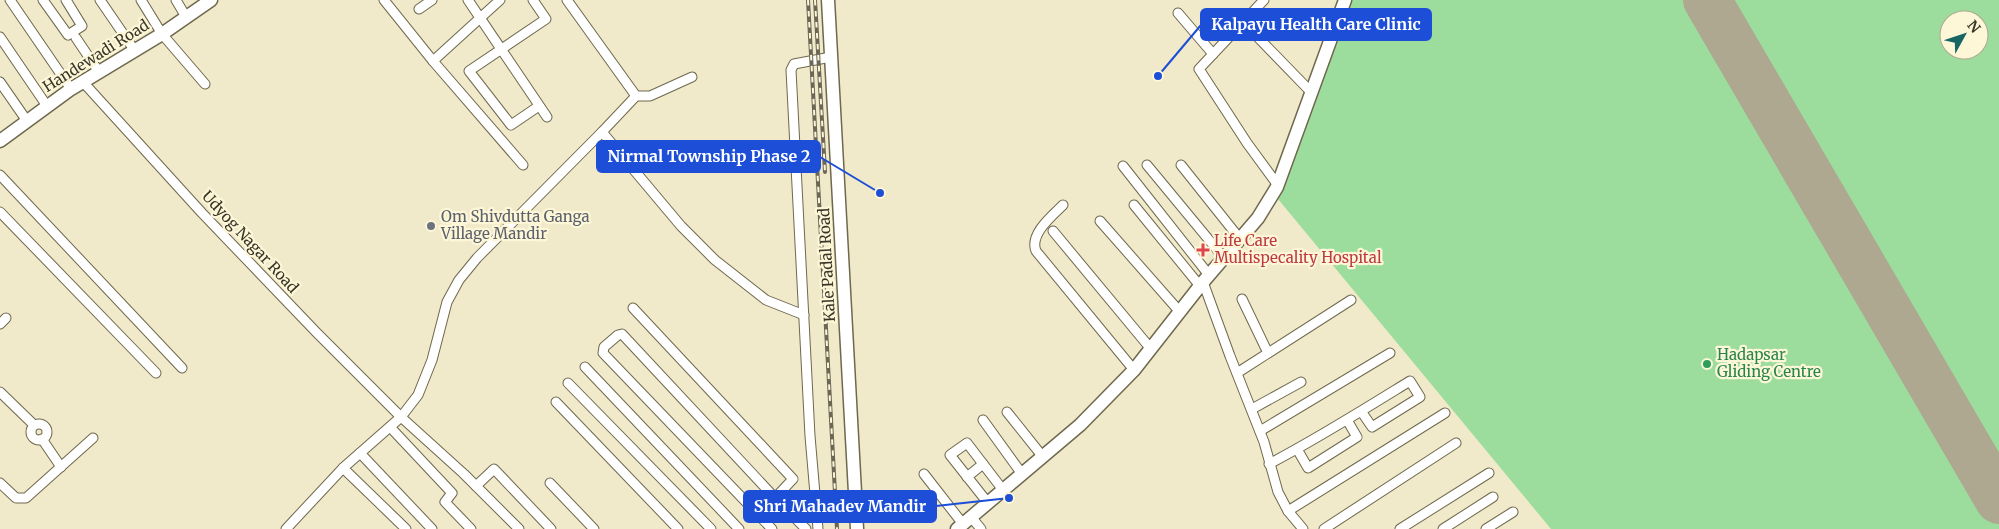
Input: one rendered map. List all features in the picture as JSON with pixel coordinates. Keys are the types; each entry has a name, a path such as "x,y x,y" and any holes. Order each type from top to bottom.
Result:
{"street":[{"path":"10,0 71,89"},
{"path":"43,0 66,33 70,35 82,26 66,0"},
{"path":"100,0 134,51"},
{"path":"141,0 162,34 205,84"},
{"path":"176,0 186,17"},
{"path":"384,0 433,61 523,164"},
{"path":"419,9 432,0"},
{"path":"468,0 547,117"},
{"path":"433,61 500,0"},
{"path":"533,0 546,19 469,70 511,125 539,106"},
{"path":"567,0 636,96"},
{"name":"Kale Padal Road","path":"828,0 857,529"},
{"path":"1264,0 1199,69 1277,185"},
{"path":"964,523 1089,416 1134,370 1204,281 1258,218 1277,185 1345,0"},
{"name":"Handewadi Road","path":"1,138 71,89 162,34 209,1"},
{"path":"1178,13 1213,54"},
{"path":"1244,23 1311,92"},
{"path":"0,37 47,106"},
{"path":"76,38 99,72"},
{"path":"818,529 810,436 791,70 794,64 799,62 831,57"},
{"path":"286,529 343,468 401,417 418,395 425,383 447,302 459,280 477,258 636,96 650,96 692,77"},
{"path":"0,82 27,121"},
{"name":"Udyog Nagar Road","path":"83,82 317,334 519,529"},
{"path":"602,132 681,226 715,260 766,300 804,315"},
{"path":"1147,164 1224,258"},
{"path":"1181,165 1240,239"},
{"path":"1123,166 1204,281 1260,431 1278,492 1288,511 1302,529"},
{"path":"0,176 182,368"},
{"path":"1063,204 1039,232 1035,241 1036,251 1134,370"},
{"path":"1134,205 1204,281"},
{"path":"0,212 156,373"},
{"path":"1100,221 1180,312"},
{"path":"1053,231 1151,349"},
{"path":"1242,299 1268,353"},
{"path":"1237,373 1351,300"},
{"path":"633,308 793,480 775,498"},
{"path":"772,529 604,353 604,347 618,335 622,334 806,529"},
{"path":"1260,431 1390,353"},
{"path":"585,367 740,529"},
{"path":"1269,464 1347,420 1410,381 1420,397 1372,427 1362,411"},
{"path":"1252,410 1302,382"},
{"path":"568,384 711,529"},
{"path":"0,392 34,425 30,432 32,437 37,440 42,439 61,467"},
{"path":"556,402 678,529"},
{"path":"1007,412 1043,456"},
{"path":"1288,511 1446,413"},
{"path":"983,420 1022,474"},
{"path":"1297,449 1308,468 1356,437 1347,420"},
{"path":"390,428 452,493 445,502 471,529"},
{"path":"2,487 16,498 26,498 93,438"},
{"path":"1324,529 1456,442"},
{"path":"988,502 950,455 967,443 1003,490"},
{"path":"360,453 432,529"},
{"path":"968,476 983,464"},
{"path":"343,468 406,529"},
{"path":"476,486 494,469 551,529"},
{"path":"924,474 964,523 981,529"},
{"path":"1400,529 1489,474"},
{"path":"550,483 594,529"},
{"path":"1443,529 1493,497"},
{"path":"1486,529 1513,512"}],"green space":[{"name":"Hadapsar Gliding Centre","path":"1348,0 1999,0 1999,529 1551,529 1278,199"}],"runway":[{"path":"1707,0 1999,500"}],"railway":[{"path":"808,0 837,529"},
{"path":"815,0 825,172"}],"place":[{"name":"Kalpayu Health Care Clinic","path":"1158,76"},
{"name":"Nirmal Township Phase 2","path":"880,193"},
{"name":"Om Shivdutta Ganga Village Mandir","path":"431,226"},
{"name":"Life Care Multispecality Hospital","path":"1203,250"},
{"name":"Hadapsar Gliding Centre","path":"1707,364"},
{"name":"Shri Mahadev Mandir","path":"1009,498"}]}
